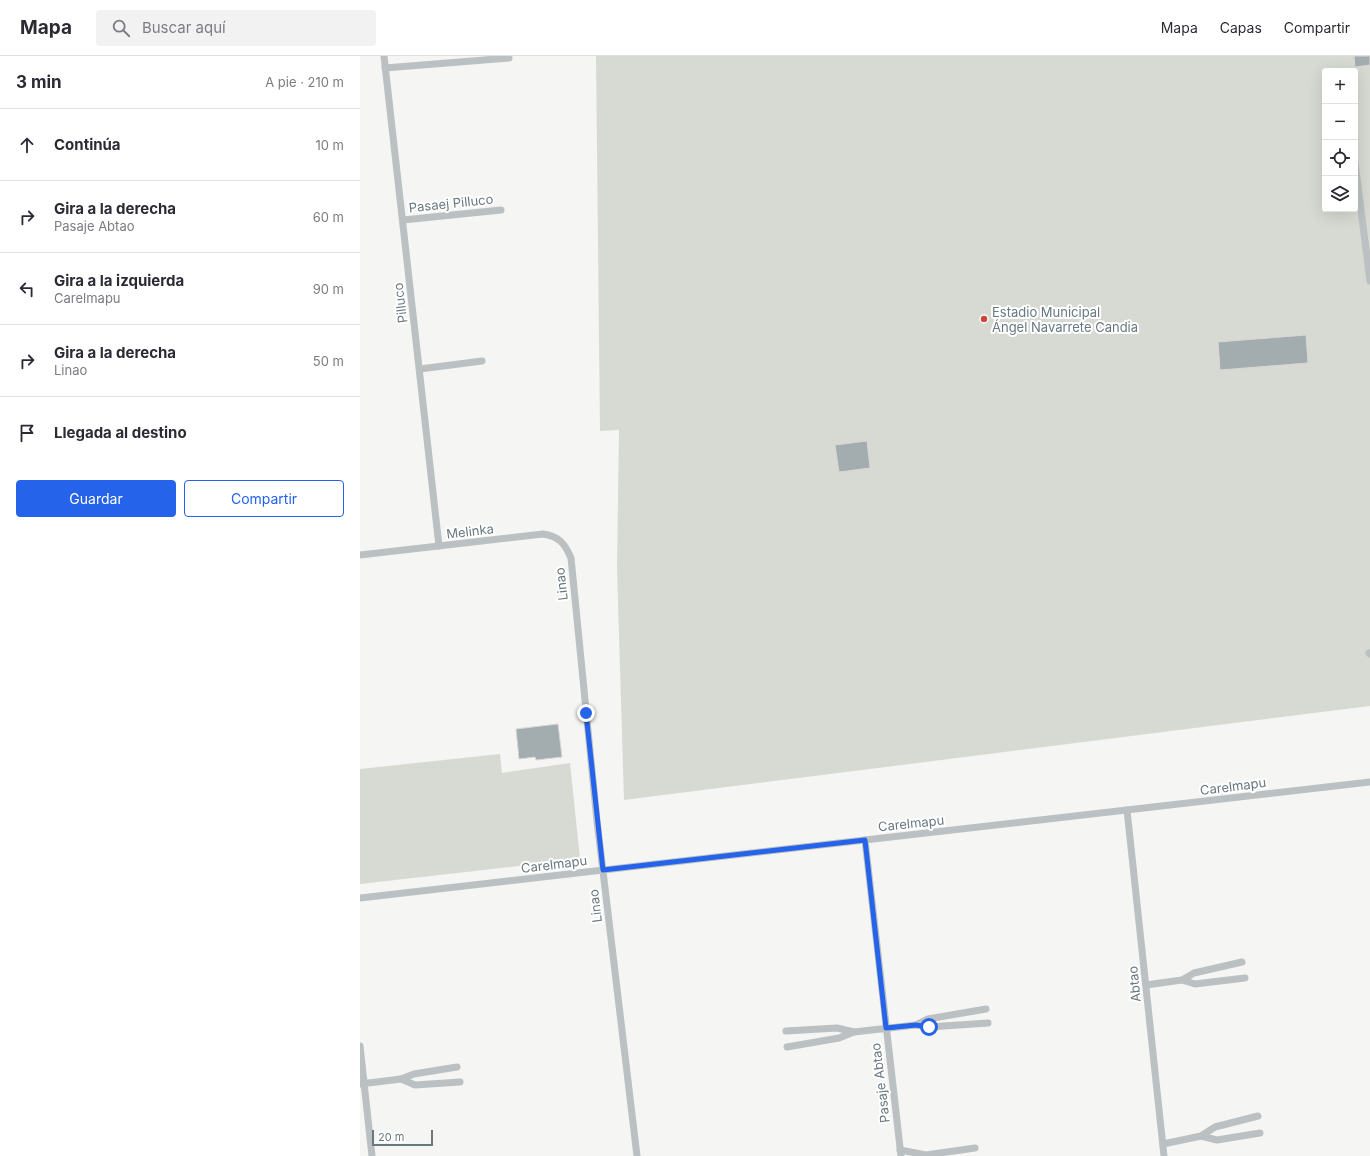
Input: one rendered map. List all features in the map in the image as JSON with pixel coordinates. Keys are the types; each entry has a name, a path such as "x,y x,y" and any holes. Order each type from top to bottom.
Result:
{"street":[{"name":"Pilluco","path":"384,56 439,546"},
{"path":"385,68 509,58"},
{"path":"1357,176 1370,281"},
{"name":"Pasaej Pilluco","path":"403,220 501,210"},
{"path":"420,370 482,361"},
{"name":"Melinka","path":"360,555 543,534 553,535 559,539 570,558"},
{"name":"Linao","path":"570,558 603,870 637,1156"},
{"name":"Carelmapu","path":"360,898 1370,782"},
{"name":"Abtao","path":"1127,810 1164,1156"},
{"name":"Pasaje Abtao","path":"865,840 900,1153"},
{"path":"1146,985 1182,980 1194,973 1242,962"},
{"path":"1182,980 1195,984 1245,978"},
{"path":"916,1025 928,1019 986,1009"},
{"path":"787,1047 839,1038 854,1032 886,1028 916,1025 929,1027 988,1023"},
{"path":"786,1031 837,1028 854,1032"},
{"path":"360,1046 362,1084 372,1156"},
{"path":"362,1084 401,1079 414,1074 457,1067"},
{"path":"401,1079 415,1085 460,1082"},
{"path":"1163,1144 1201,1136 1215,1126 1258,1116"},
{"path":"1201,1136 1217,1140 1260,1133"},
{"path":"900,1153 926,1155 975,1148"}],"shaded area":[{"name":"Estadio Municipal Ángel Navarrete Candia","path":"596,56 1370,56 1370,706 624,800 617,568 619,430 600,431"},
{"path":"500,754 502,773 570,763 580,859 360,884 360,769"}],"building":[{"path":"1354,56 1370,56 1370,65 1355,67"},
{"path":"1306,335 1308,363 1220,370 1218,342"},
{"path":"867,441 870,468 839,472 835,445"},
{"path":"558,724 562,757 536,760 535,757 519,759 516,729"}],"place":[{"name":"Estadio Municipal Ángel Navarrete Candia","path":"984,319"}],"route":[{"path":"586,713 603,870 865,840 886,1028 916,1025 929,1027"}]}
